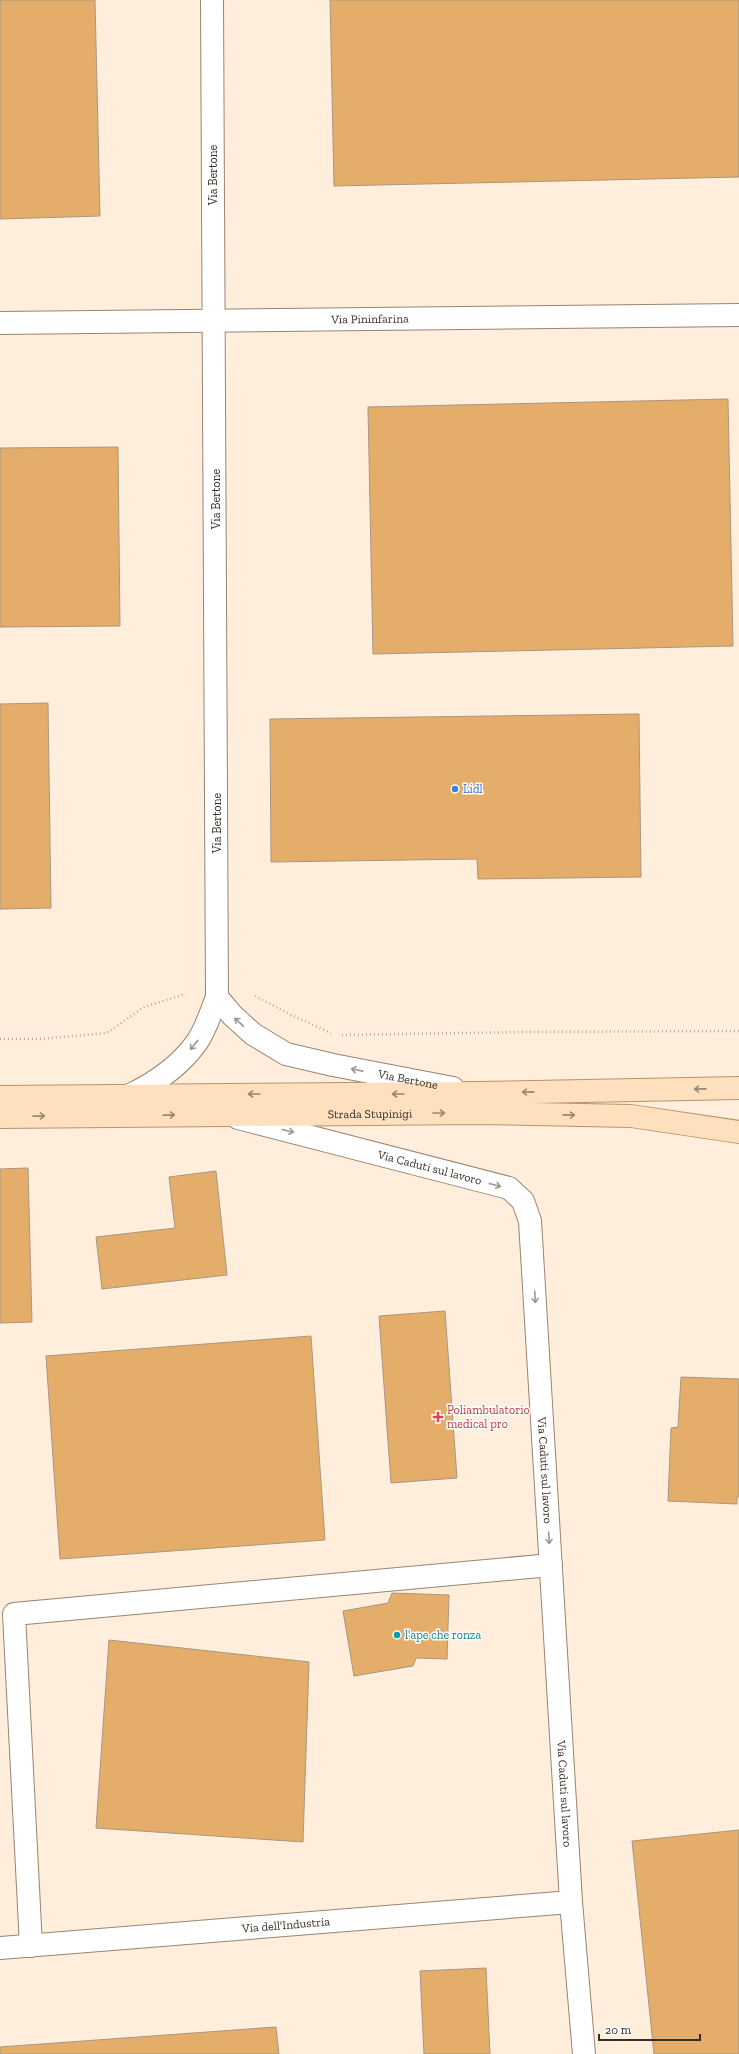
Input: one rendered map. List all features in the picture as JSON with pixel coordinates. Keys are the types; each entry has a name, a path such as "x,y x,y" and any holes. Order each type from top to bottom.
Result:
{"main road":[{"name":"Strada Stupinigi","path":"0,1097 478,1093 739,1088"},
{"name":"Strada Stupinigi","path":"0,1117 480,1113 631,1116 739,1132"}],"street":[{"name":"Via Bertone","path":"130,1096 150,1086 168,1073 197,1042 217,997 215,321 212,0"},
{"name":"Via Pininfarina","path":"0,323 739,315"},
{"name":"Via Bertone","path":"217,997 232,1015 253,1034 286,1054 333,1065 478,1093"},
{"name":"Via Caduti sul lavoro","path":"223,1115 509,1188 523,1201 530,1221 571,1902 584,2054"},
{"path":"31,1946 14,1614 551,1565"},
{"name":"Via dell'Industria","path":"0,1948 571,1902"}],"path":[{"path":"0,1039 40,1039 107,1033 144,1007 182,995 217,997 257,996 291,1015 336,1035 739,1031"}],"building":[{"path":"0,0 95,0 100,216 0,219"},
{"path":"330,0 739,0 739,177 334,186"},
{"path":"728,399 733,646 373,654 368,407"},
{"path":"118,447 120,626 0,627 0,448"},
{"path":"48,703 51,908 0,909 0,704"},
{"name":"Lidl","path":"639,714 641,877 478,879 477,859 271,862 270,719"},
{"path":"28,1168 32,1322 0,1323 0,1169"},
{"path":"216,1171 227,1275 102,1289 96,1237 175,1228 169,1177"},
{"path":"445,1311 457,1478 391,1483 379,1316"},
{"path":"311,1336 325,1540 60,1559 46,1356"},
{"path":"681,1377 739,1379 739,1497 737,1497 737,1504 668,1501 671,1428 678,1427"},
{"name":"l'ape che ronza","path":"392,1593 449,1595 447,1659 416,1658 413,1666 354,1676 343,1611 388,1603"},
{"path":"109,1640 309,1662 303,1842 96,1828"},
{"path":"739,1830 739,2054 654,2054 632,1841"},
{"path":"486,1968 490,2054 424,2054 420,1971"},
{"path":"276,2027 279,2054 0,2054 0,2047"}],"place":[{"name":"Lidl","path":"455,789"},
{"name":"Poliambulatorio medical pro","path":"438,1417"},
{"name":"l'ape che ronza","path":"397,1635"}]}
